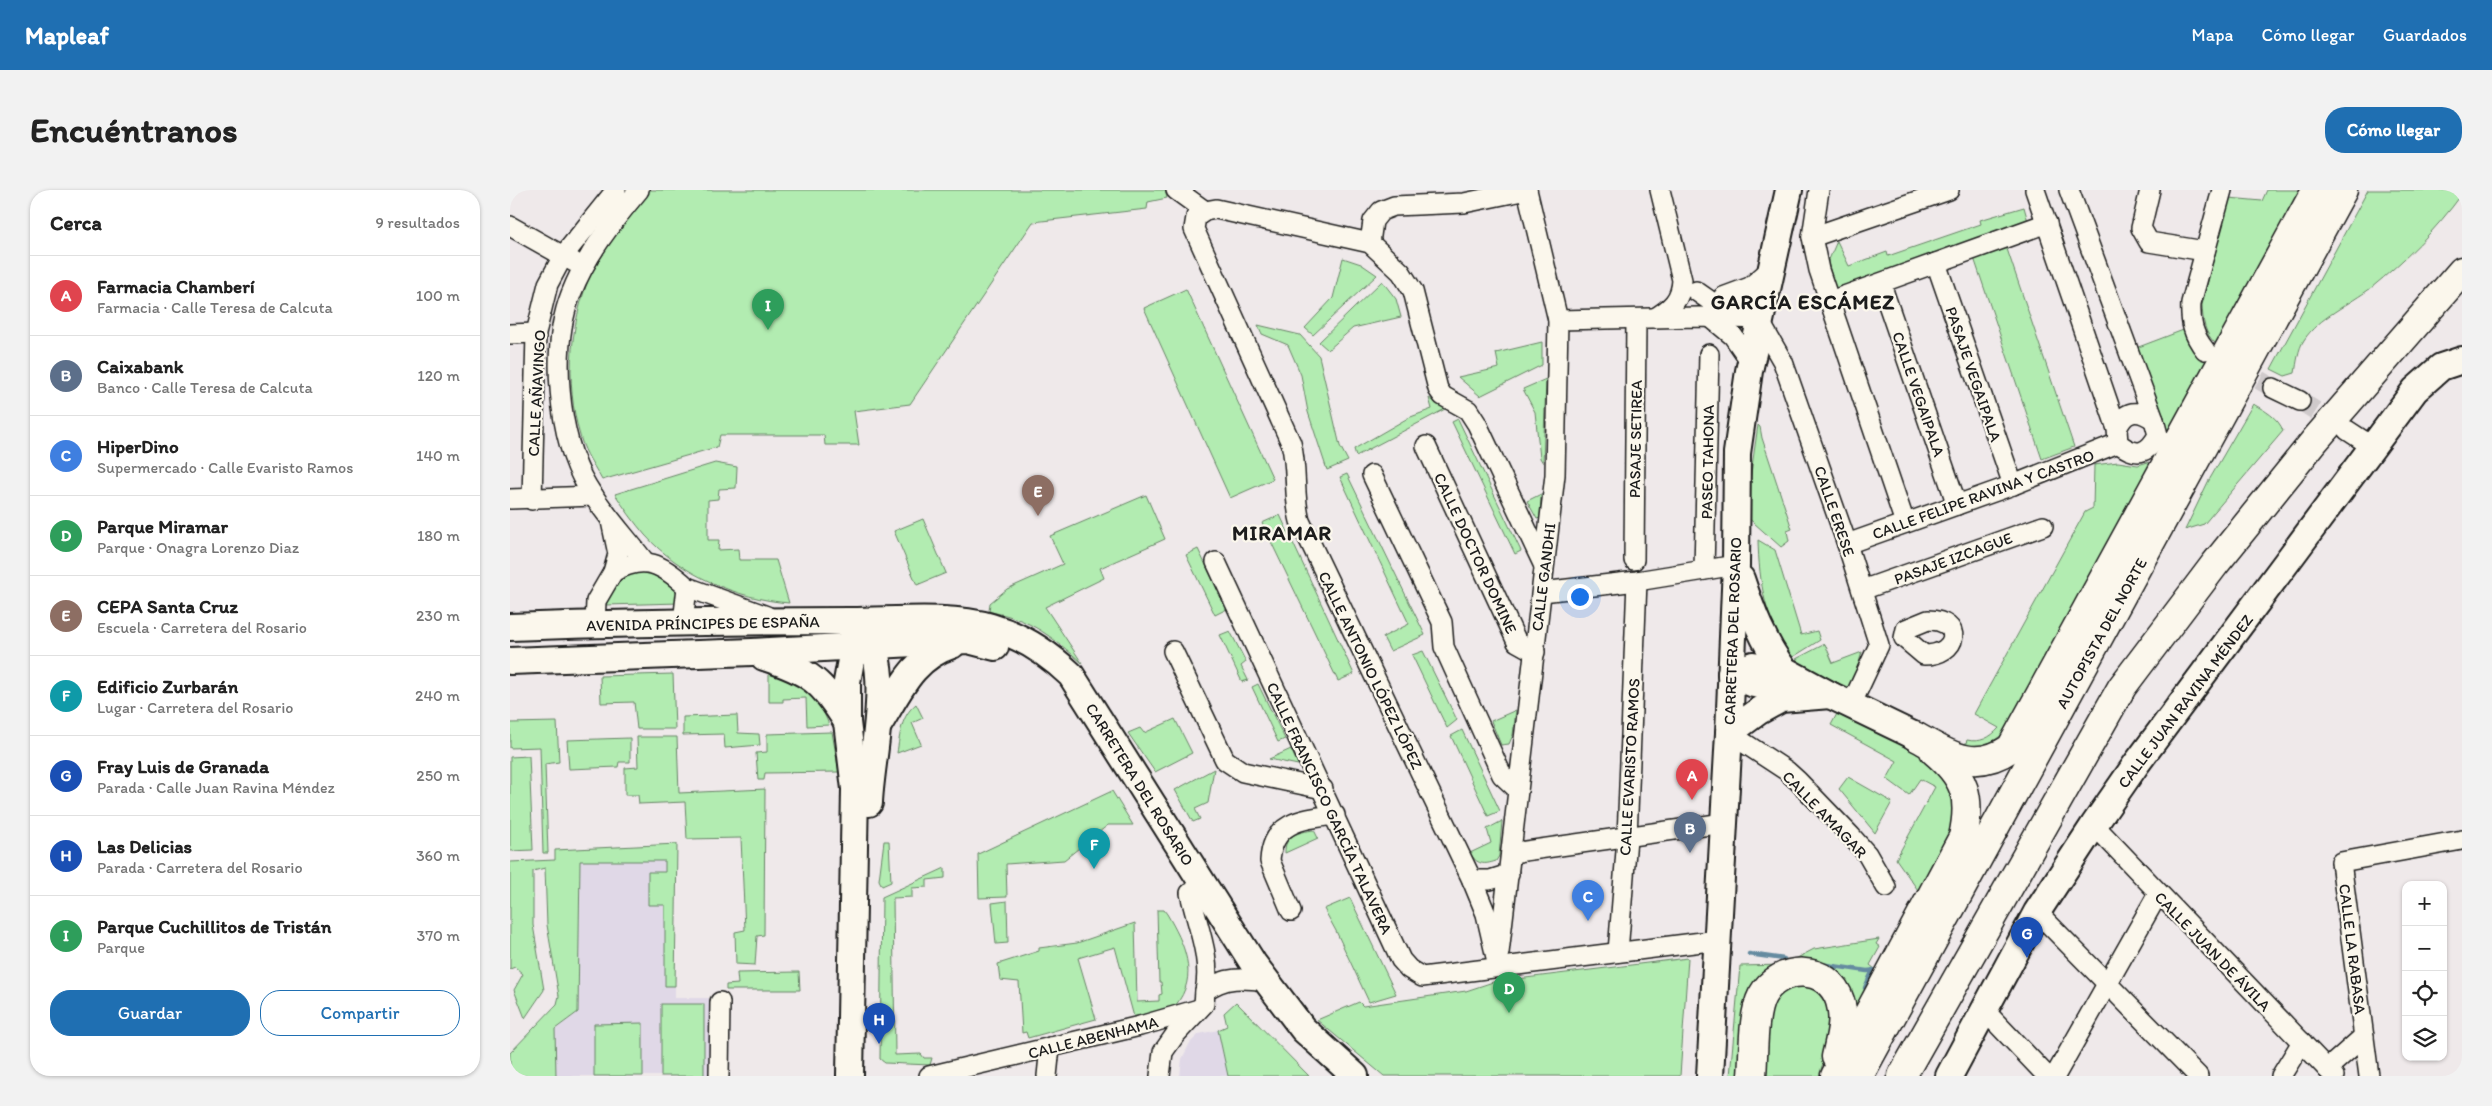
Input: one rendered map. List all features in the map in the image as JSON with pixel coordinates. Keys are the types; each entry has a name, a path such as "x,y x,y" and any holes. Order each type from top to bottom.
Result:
{"highway":[{"path":"1915,736 1967,761 1991,758 2011,748 2316,190"},
{"name":"AUTOPISTA DEL NORTE","path":"1859,1076 2343,190"},
{"path":"1902,1076 2122,688 2215,564 2316,439 2462,271"},
{"path":"1833,1076 1963,837 1967,820 1965,790 1956,772 1915,736"},
{"path":"1900,1000 1926,907"},
{"path":"1752,1076 1761,998 1769,985 1780,976 1793,973 1808,973 1822,978 1832,986 1839,998 1843,1013 1842,1031 1833,1076"}],"main road":[{"name":"CARRETERA DEL ROSARIO","path":"1710,1076 1729,733 1736,565 1737,453 1751,362 1789,190"},
{"name":"CALLE JUAN RAVINA MÉNDEZ","path":"1949,1076 2037,912 2137,763 2415,390 2441,367 2462,360"},
{"path":"1736,565 1754,617 1770,651 1784,670"},
{"path":"839,621 860,631 878,659 880,682 869,788 866,1076"},
{"name":"CARRETERA DEL ROSARIO","path":"896,621 961,622 991,627 1016,636 1049,655 1071,676 1254,983 1355,1076"},
{"path":"850,1076 855,789 848,722 847,682 851,660 867,644 896,621"},
{"name":"AVENIDA PRÍNCIPES DE ESPAÑA","path":"510,627 896,621"},
{"path":"678,655 683,623"},
{"path":"595,625 601,658"},
{"name":"CARRETERA DEL ROSARIO","path":"867,644 968,640 1009,650 1031,662 1055,682 1072,704 1190,893 1295,1042 1332,1076"},
{"path":"876,728 913,668 936,650 968,640"},
{"name":"AVENIDA PRÍNCIPES DE ESPAÑA","path":"510,661 752,652 867,644"},
{"path":"752,652 790,665 813,677 830,694 848,722"},
{"path":"1731,674 1753,665 1784,670 1915,736"},
{"path":"1731,674 1754,684 1841,700"},
{"path":"1729,733 1758,711 1781,699 1841,700"}],"street":[{"name":"CALLE AÑAVINGO","path":"532,500 536,333 548,284 563,256 616,190"},
{"path":"640,190 596,246 583,267 570,296 559,347 561,400 567,434 586,485 645,562"},
{"path":"1176,190 1205,211 1216,209 1251,215 1370,243 1402,272 1413,291 1438,389 1443,396 1468,410 1477,424 1544,566"},
{"path":"1370,243 1373,221 1381,211 1394,206 1464,203 1527,190"},
{"name":"CALLE GANDHI","path":"1498,966 1495,913 1509,874 1556,475 1558,320 1527,190"},
{"path":"1660,190 1689,285 1710,297 1726,297 1750,287 1772,268"},
{"path":"1819,190 1812,237 1820,270 1905,523"},
{"path":"1812,237 1949,190"},
{"path":"2035,190 2117,436 2128,451 2140,453 2152,446 2158,435 2154,420 2069,190"},
{"path":"2150,190 2141,228 2149,242 2205,252"},
{"path":"2205,350 2196,339 2190,321 2191,303 2222,190"},
{"name":"CALLE ANTONIO LÓPEZ LÓPEZ","path":"1205,211 1196,217 1194,229 1291,443 1296,464 1296,506 1300,521 1472,880 1495,913"},
{"path":"1830,301 2046,224"},
{"path":"510,226 583,267"},
{"name":"PASAJE VEGAIPALA","path":"1936,263 2013,485"},
{"name":"CALLE VEGAIPALA","path":"1881,284 1957,504"},
{"path":"1646,318 1674,306 1682,291 1689,285"},
{"name":"CALLE ERESE","path":"1689,285 1716,305 1748,301 1783,362 1847,544 1879,645 1841,700"},
{"path":"1558,320 1710,317 1760,319"},
{"path":"1710,317 1733,336 1751,362"},
{"name":"PASAJE SETIREA","path":"1634,560 1646,318"},
{"path":"510,334 536,333"},
{"name":"PASEO TAHONA","path":"1704,570 1709,354"},
{"path":"2273,388 2300,401"},
{"path":"2117,436 2120,420 2132,412 2144,412 2154,420"},
{"path":"2347,430 2373,447"},
{"name":"CALLE FELIPE RAVINA Y CASTRO","path":"1847,544 2013,485 2117,436"},
{"name":"CALLE DOCTOR DOMINE","path":"1426,446 1517,642 1535,652"},
{"path":"1372,475 1442,622 1444,647 1502,775 1518,790"},
{"path":"510,499 532,500 594,496"},
{"path":"595,625 596,601 613,572 618,554 610,518"},
{"name":"PASAJE IZCAGUE","path":"1862,590 2043,526"},
{"path":"613,572 631,564 651,562 675,576 687,587 782,622"},
{"name":"CALLE FRANCISCO GARCÍA TALAVERA","path":"1216,562 1401,960 1409,969 1422,977 1718,940"},
{"path":"1542,592 1637,581 1736,565"},
{"name":"CALLE EVARISTO RAMOS","path":"1618,952 1627,838 1637,581"},
{"path":"683,623 687,587"},
{"path":"1173,651 1225,760 1243,772 1323,789"},
{"name":"CALLE AMAGAR","path":"1729,733 1798,781 1867,854 1886,887"},
{"path":"1291,911 1270,861 1270,853 1278,834 1285,827 1304,818 1334,815"},
{"path":"1511,853 1724,824"},
{"name":"CALLE JUAN DE ÁVILA","path":"2094,825 2330,1072"},
{"name":"CALLE LA RABASA","path":"2369,1076 2341,862 2462,840"},
{"path":"1472,880 1490,880 1509,874"},
{"path":"1190,893 1206,955 1208,973 1203,1001"},
{"path":"2055,1076 2158,894"},
{"path":"2037,912 2108,982 2198,1076"},
{"path":"1160,1076 1163,1052 1222,980 1254,983"},
{"name":"CALLE ABENHAMA","path":"929,1076 1140,1026 1203,1001"},
{"path":"718,1076 720,1002"},
{"path":"1985,1011 2047,1076"},
{"path":"1140,1026 1153,1032 1163,1052"},
{"name":"CALLE LA RABASA","path":"2330,1072 2364,1036"},
{"path":"2281,1076 2302,1042"},
{"path":"1047,1076 1050,1047"}],"shaded area":[{"path":"580,861 665,861 665,985 675,986 675,998 709,998 709,1076 510,1076 510,1064 578,1012"},
{"path":"1218,1030 1228,1076 1180,1076 1182,1059 1190,1043 1199,1034"}],"green space":[{"path":"650,190 1165,190 1167,198 1148,202 1147,209 1033,222 910,404 854,411 859,445 825,445 824,435 720,435 717,447 602,480 583,444 575,417 571,371 575,326 588,281 597,260 614,234"},
{"path":"2267,190 2301,190 2216,344 2209,336 2205,326 2202,305 2229,198 2262,201"},
{"path":"2368,190 2462,190 2462,194 2431,232 2396,267 2371,288 2326,318 2310,332 2300,347 2295,373 2285,376 2271,369"},
{"path":"2024,207 2029,225 1836,292 1828,262 1837,241 1849,266 1887,252 1888,256 1981,224 1980,220"},
{"path":"2005,243 2074,447 2042,459 1973,255"},
{"path":"1343,258 1361,264 1377,275 1313,335 1305,328 1333,298"},
{"path":"1382,281 1396,299 1401,317 1353,328 1328,350 1319,342"},
{"path":"1186,289 1273,479 1230,498 1144,308"},
{"path":"1258,325 1300,335 1319,356 1340,446 1348,461 1327,470 1308,412 1301,375 1288,345 1262,334"},
{"path":"2186,329 2188,341 2207,361 2168,435 2164,436 2136,348"},
{"path":"1542,342 1542,365 1480,396 1458,377 1499,368 1496,353"},
{"path":"1546,379 1543,463 1540,458 1535,412 1523,389"},
{"path":"1429,398 1447,408 1356,456 1354,449 1408,418 1432,409"},
{"path":"2253,404 2275,418 2283,431 2204,524 2185,530 2208,482"},
{"path":"1458,419 1521,551 1515,554 1452,422"},
{"path":"1758,425 1792,529 1787,531 1789,541 1781,547 1745,515"},
{"path":"2118,462 2138,465 2148,462 2153,466 2004,733 1986,744 1965,746 1967,740 1985,739 1999,728 1974,714 2085,512 2093,508 2094,465"},
{"path":"715,463 737,467 736,488 719,489 718,499 708,500 708,540 719,540 718,550 738,549 739,560 776,560 789,603 749,596 730,590 692,573 675,562 645,535 615,494"},
{"path":"1347,474 1425,635 1390,651 1383,637 1409,624 1340,477"},
{"path":"1541,494 1540,518 1537,519 1527,501"},
{"path":"1146,495 1165,539 1100,568 1104,578 1045,607 1082,663 1040,630 1009,616 989,611 990,603 1007,589 1063,564 1050,536"},
{"path":"1280,515 1354,674 1338,681 1262,523"},
{"path":"923,519 946,573 917,585 894,531"},
{"path":"1758,540 1775,550 1801,635 1817,631 1820,640 1793,657 1776,631 1765,602"},
{"path":"1198,549 1227,609 1215,615 1186,555"},
{"path":"645,569 675,586 680,603 606,605 615,585 625,577"},
{"path":"1230,631 1246,662 1241,666 1248,680 1242,682 1220,635"},
{"path":"1825,644 1833,663 1862,652 1852,686 1849,688 1814,674 1796,659"},
{"path":"1423,651 1457,720 1447,728 1412,655"},
{"path":"769,673 789,680 806,691 819,706 829,725 807,726 806,698 783,699 783,702 769,702"},
{"path":"673,674 675,729 637,729 634,702 601,703 600,676"},
{"path":"1258,684 1285,739 1278,742 1252,687"},
{"path":"916,704 923,718 912,723 921,744 897,753 904,720"},
{"path":"1516,710 1513,735 1509,744 1501,745 1491,721"},
{"path":"1838,712 1922,755 1946,773 1959,820 1920,893 1896,859 1935,787 1920,779 1909,795 1887,779 1897,761 1831,725"},
{"path":"737,715 738,733 759,734 760,745 725,748 724,734 683,735 683,717"},
{"path":"1175,719 1192,753 1155,772 1128,733 1140,728 1144,733"},
{"path":"557,722 559,762 545,764 548,853 543,853 540,747 510,748 510,723"},
{"path":"1462,730 1500,811 1488,816 1451,736"},
{"path":"832,732 839,772 765,773 764,780 758,780 756,753 767,752 767,734"},
{"path":"637,737 677,737 679,793 765,789 764,935 757,936 755,965 736,964 735,932 745,930 741,838 687,839 685,802 639,804 638,795 625,795 625,768 638,767"},
{"path":"630,738 630,762 619,762 618,767 569,769 567,740"},
{"path":"1291,749 1298,765 1269,759"},
{"path":"529,756 533,850 510,851 510,757"},
{"path":"1214,769 1208,803 1195,809 1200,819 1193,822 1175,790"},
{"path":"1848,777 1892,802 1875,833 1839,789"},
{"path":"1112,791 1133,825 1108,825 1064,860 1006,864 1007,897 979,898 978,854"},
{"path":"1502,821 1499,856 1496,861 1478,862 1470,853 1491,843 1487,829"},
{"path":"1314,830 1318,838 1285,853 1285,847 1290,838 1298,833"},
{"path":"884,841 889,841 891,882 882,886 879,880"},
{"path":"677,844 675,986 665,986 665,905 648,905 648,872 665,872 665,861 580,861 578,1012 555,1029 556,1076 510,1076 510,1053 557,1004 559,996 547,925 545,868 533,871 533,925 544,990 525,1018 514,990 523,974 515,967 510,969 510,862 555,860 555,850"},
{"path":"945,868 945,878 927,880 927,887 912,888 912,897 893,898 895,1055 921,1054 924,1058 932,1058 930,1065 885,1063 880,1059 882,897"},
{"path":"1350,898 1396,994 1369,1002 1324,909"},
{"path":"1007,901 1008,943 996,944 992,903"},
{"path":"1157,910 1164,910 1167,914 1179,936 1187,960 1187,983 1183,995 1175,1006 1134,1017 1115,947 1078,958 1096,1019 1028,1038 1026,1032 1022,1033 1019,982 1000,980 998,964 1039,951 1039,948 1077,943 1135,923 1137,1002 1159,1001 1159,995 1162,994 1161,982 1159,982"},
{"path":"1879,939 1876,944 1880,947 1870,965 1875,969 1850,1026 1848,1001 1790,965 1741,1076 1730,1076 1740,966 1784,965 1814,949"},
{"path":"1688,958 1680,1076 1384,1076 1317,1020 1359,1002 1363,1006 1466,991 1493,982"},
{"path":"799,972 800,990 726,990 726,985 738,984 737,973"},
{"path":"1809,986 1826,1005 1829,1016 1829,1039 1819,1076 1759,1076 1772,1000 1786,987"},
{"path":"1236,1002 1309,1076 1228,1076 1218,1030 1227,1026 1224,1013"},
{"path":"661,1004 704,1004 704,1076 661,1076"},
{"path":"643,1023 643,1076 594,1076 594,1024"}],"waterway":[{"path":"1749,954 1784,959"},
{"path":"1820,964 1867,971 1877,970"},
{"path":"1865,988 1873,970"}],"tunnel":[{"path":"2235,366 2273,388"},
{"path":"2300,401 2342,427"}],"place":[{"name":"Parque Cuchillitos de Tristán","path":"768,330"},
{"name":"CEPA Santa Cruz","path":"1038,516"},
{"name":"Farmacia Chamberí","path":"1692,800"},
{"name":"Caixabank","path":"1690,853"},
{"name":"Edificio Zurbarán","path":"1094,869"},
{"name":"HiperDino","path":"1588,921"},
{"name":"Fray Luis de Granada","path":"2027,958"},
{"name":"Parque Miramar","path":"1509,1013"},
{"name":"Las Delicias","path":"879,1044"}],"district":[{"name":"GARCÍA ESCÁMEZ","path":"1803,302"},
{"name":"MIRAMAR","path":"1282,533"}]}
